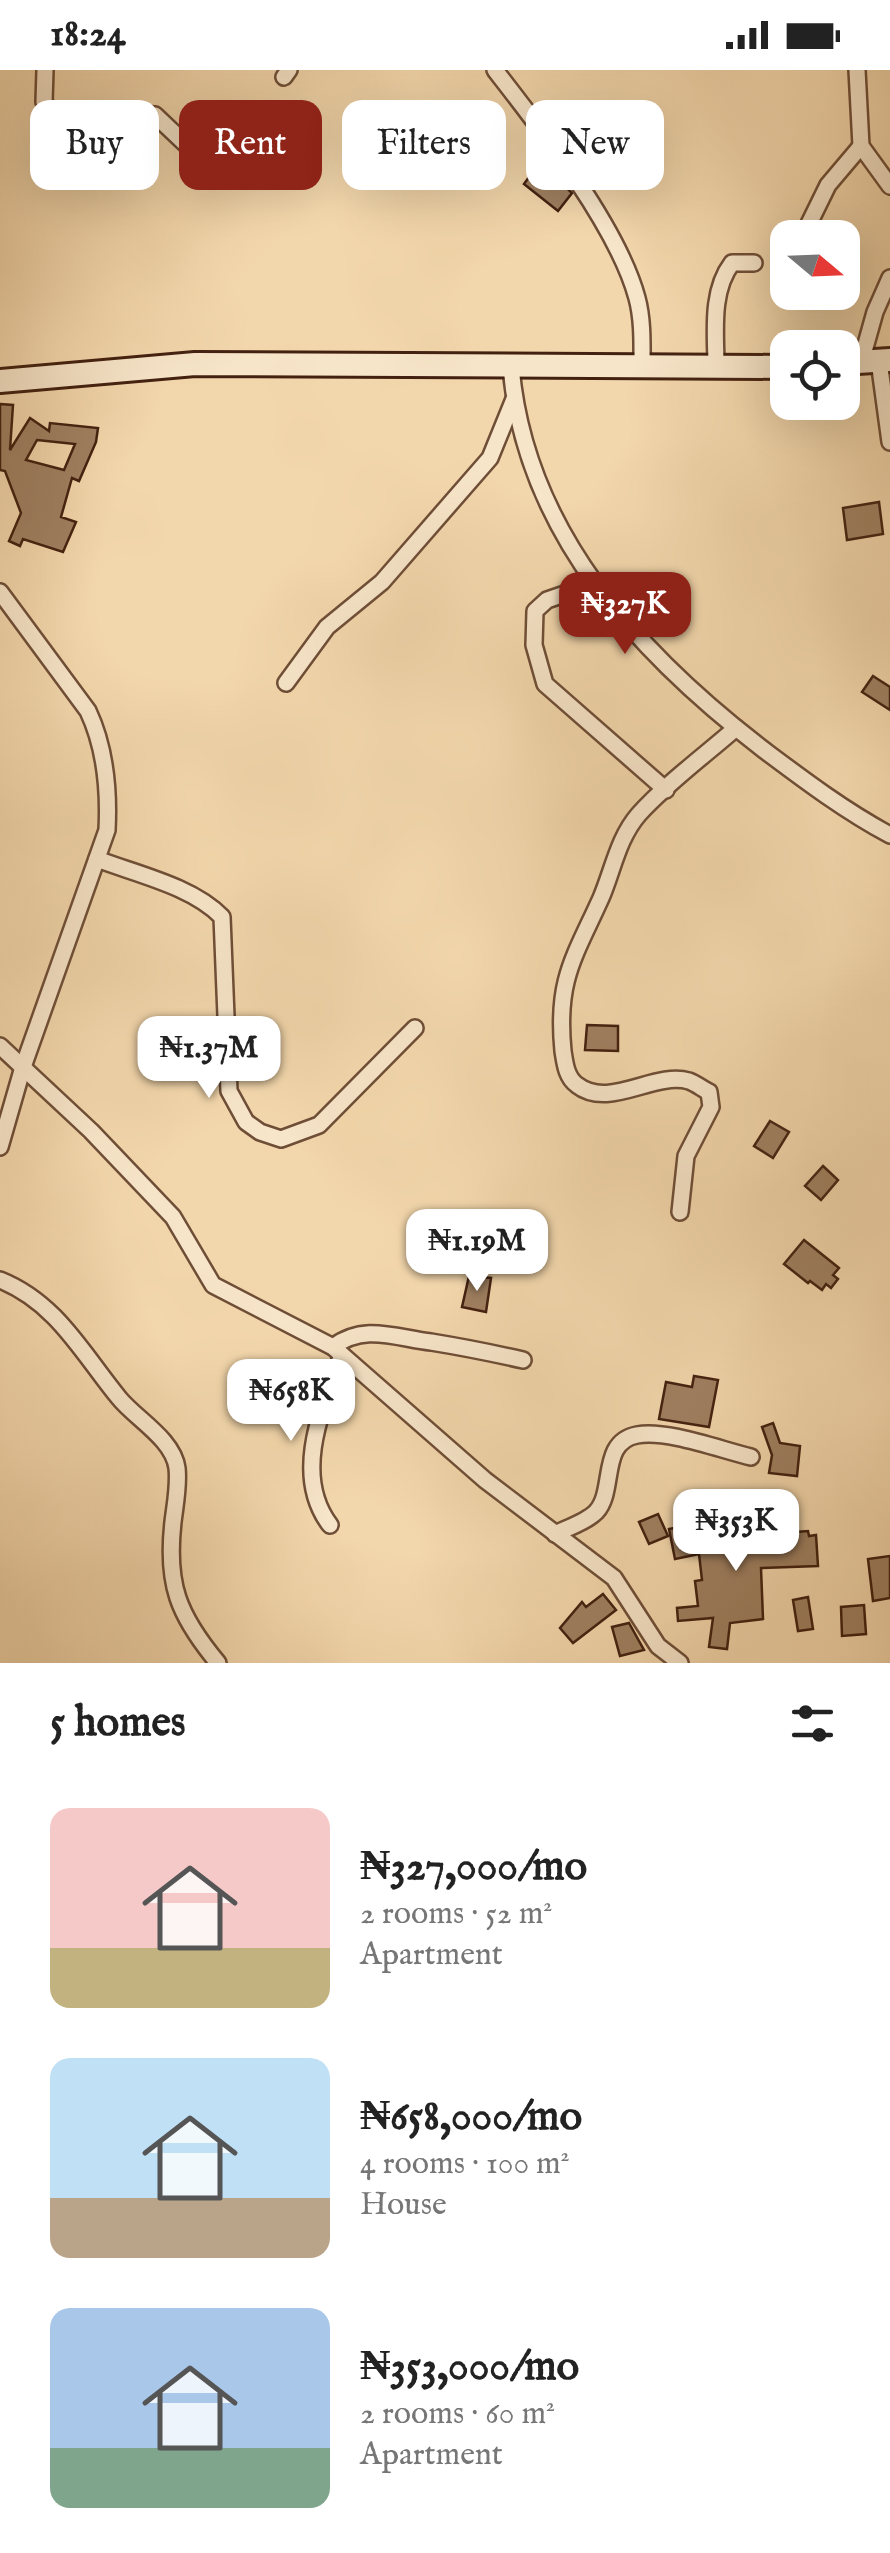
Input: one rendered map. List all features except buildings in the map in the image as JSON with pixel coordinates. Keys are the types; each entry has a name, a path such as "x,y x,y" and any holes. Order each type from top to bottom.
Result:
{"main road":[{"path":"0,381 196,364 770,366"}],"street":[{"path":"45,70 44,102 57,122 82,131 98,131 139,114 154,115 179,136"},
{"path":"495,70 566,166 623,262 637,299 642,367"},
{"path":"856,70 862,146 890,186"},
{"path":"811,220 828,185 862,146"},
{"path":"716,368 716,307 725,272 732,263 754,264"},
{"path":"890,278 875,312 868,362 890,442"},
{"path":"511,367 514,399 538,480 594,584 659,661 736,728 801,778 890,836"},
{"path":"286,682 328,627 382,582 481,469 496,446 514,399"},
{"path":"594,584 547,600 535,611 534,645 545,684 666,790"},
{"path":"0,592 88,711 98,732 108,809 107,830 23,1067 0,1147"},
{"path":"680,1212 686,1156 711,1106 709,1092 687,1080 624,1091 588,1092 573,1083 565,1066 561,1011 567,974 580,935 600,899 625,832 736,728"},
{"path":"97,859 188,894 222,917 230,1091 246,1122 260,1132 281,1140 319,1125 415,1028"},
{"path":"0,1046 173,1216 213,1286 337,1351 485,1480 614,1578 658,1646 680,1663"},
{"path":"0,1280 41,1303 58,1318 120,1399 167,1446 177,1465 169,1560 172,1586 182,1611 218,1663"},
{"path":"330,1525 316,1506 312,1461 337,1351 344,1338 366,1333 390,1334 523,1360"},
{"path":"555,1534 595,1513 604,1498 613,1454 635,1434 656,1434 750,1457"}]}
